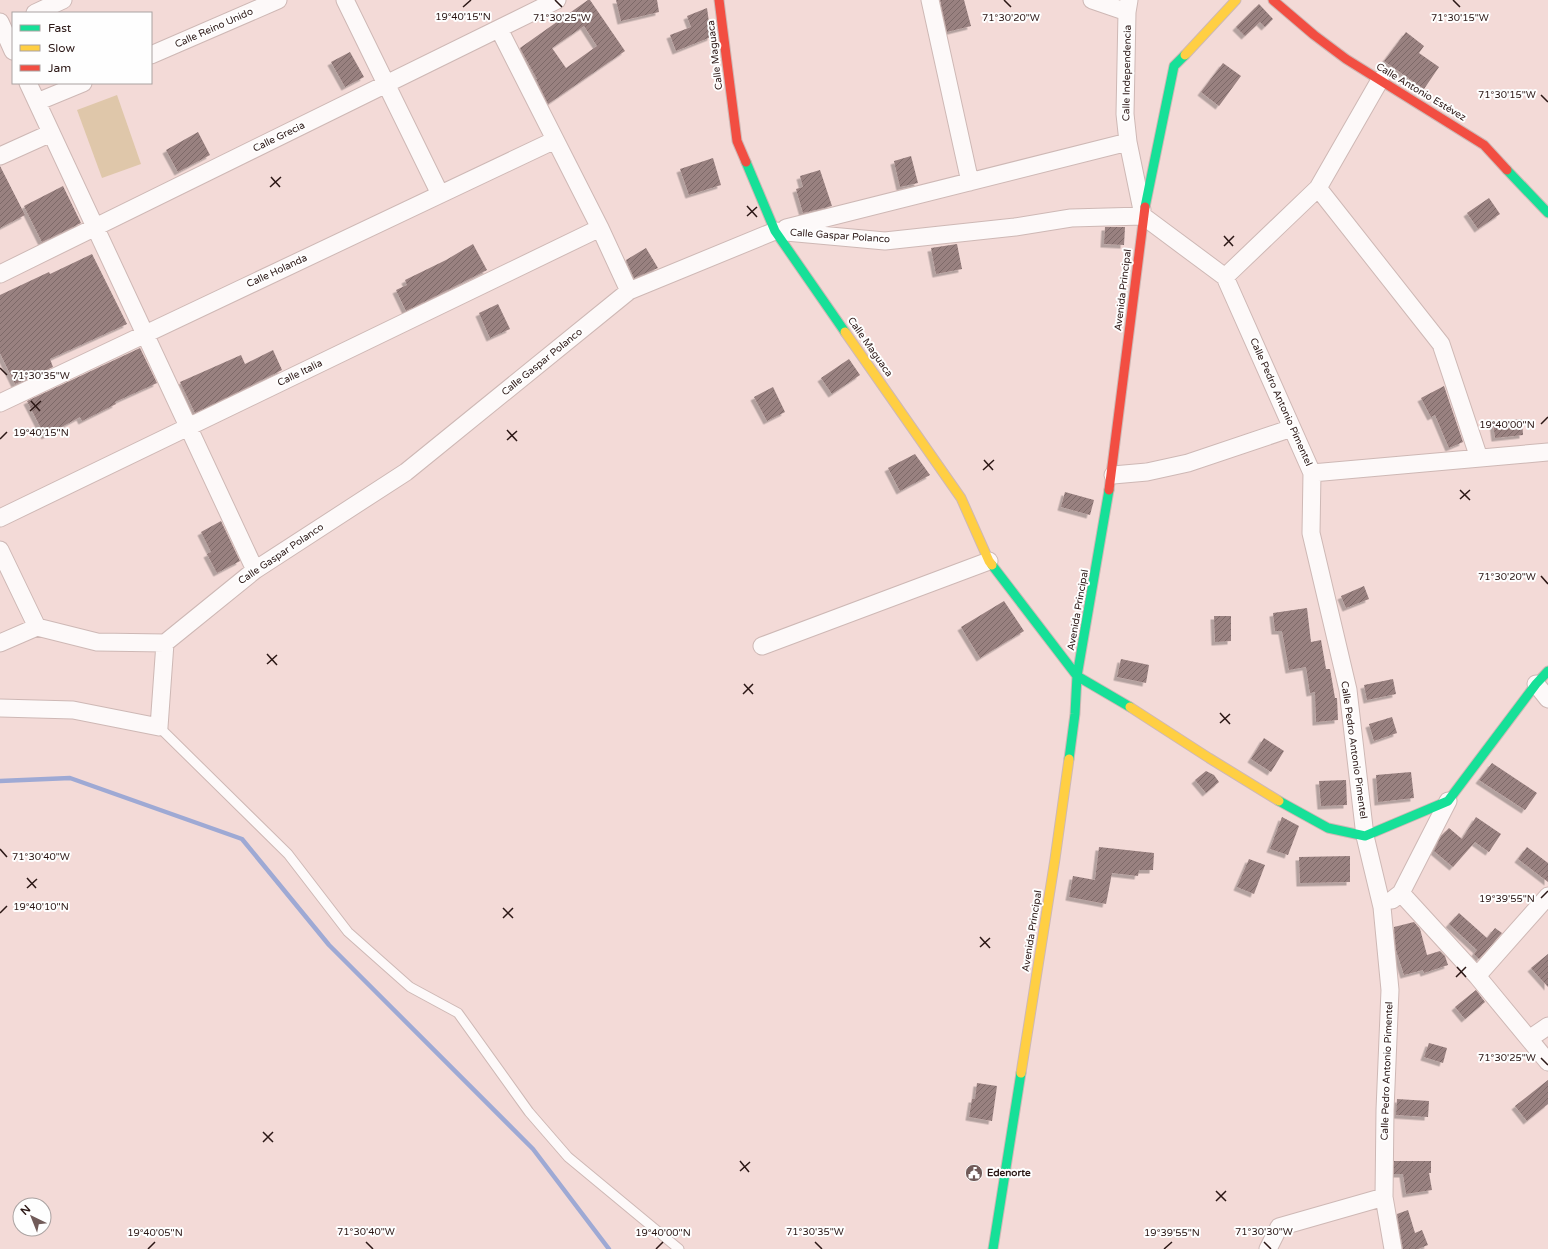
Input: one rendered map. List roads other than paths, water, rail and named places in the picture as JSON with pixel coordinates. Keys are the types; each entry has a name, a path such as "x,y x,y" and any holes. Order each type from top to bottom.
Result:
{"street":[{"path":"37,12 63,0"},
{"name":"Calle Reino Unido","path":"152,55 278,0"},
{"path":"345,0 440,194"},
{"name":"Calle Grecia","path":"0,274 557,0"},
{"path":"930,0 970,182"},
{"path":"1092,0 1128,6"},
{"name":"Calle Antonio Estévez","path":"1273,0 1314,35 1346,59 1484,145 1548,213"},
{"name":"Calle Maguaca","path":"722,1 737,142 775,231 962,498 989,561 1078,676"},
{"name":"Avenida Principal","path":"993,1249 1055,859 1075,714 1078,676 1112,474 1143,216 1174,66 1232,2"},
{"name":"Calle Independencia","path":"1128,6 1125,114 1128,142 1143,216"},
{"path":"4,26 12,47"},
{"path":"499,29 600,228 629,291"},
{"path":"1143,216 1226,277 1318,188 1380,80"},
{"path":"28,84 255,570"},
{"path":"36,102 81,84"},
{"path":"0,156 51,133"},
{"name":"Calle Holanda","path":"0,403 555,140"},
{"path":"775,231 1128,142"},
{"path":"1318,188 1441,344 1479,458"},
{"name":"Calle Gaspar Polanco","path":"165,643 255,570 406,472 629,291 775,231 885,241 1015,227 1071,218 1143,216"},
{"name":"Calle Italia","path":"0,518 600,228"},
{"name":"Calle Pedro Antonio Pimentel","path":"1226,277 1312,473 1311,533 1348,690 1365,836 1382,907 1390,990 1385,1110 1384,1196 1393,1249"},
{"path":"1112,474 1146,472 1188,463 1292,428"},
{"path":"1312,473 1548,452"},
{"path":"0,550 37,627"},
{"path":"762,646 989,561"},
{"path":"0,643 37,627 97,642 165,643 159,727 73,710 0,708"},
{"path":"1382,907 1401,893 1448,801 1536,684 1548,671"},
{"path":"1078,676 1137,711 1209,758 1328,828 1365,836 1448,801"},
{"path":"1536,684 1548,699"},
{"path":"1401,893 1477,976 1548,1062"},
{"path":"1477,976 1548,896"},
{"path":"1529,1039 1548,1026"},
{"path":"1268,1249 1280,1227 1384,1196"}],"lane":[{"path":"159,727 288,854 348,932 410,987 458,1013 529,1112 568,1157 679,1249"}],"waterway":[{"path":"0,781 70,778 242,839 329,945 533,1149 609,1249"}],"place":[{"name":"Edenorte","path":"974,1173"}]}
